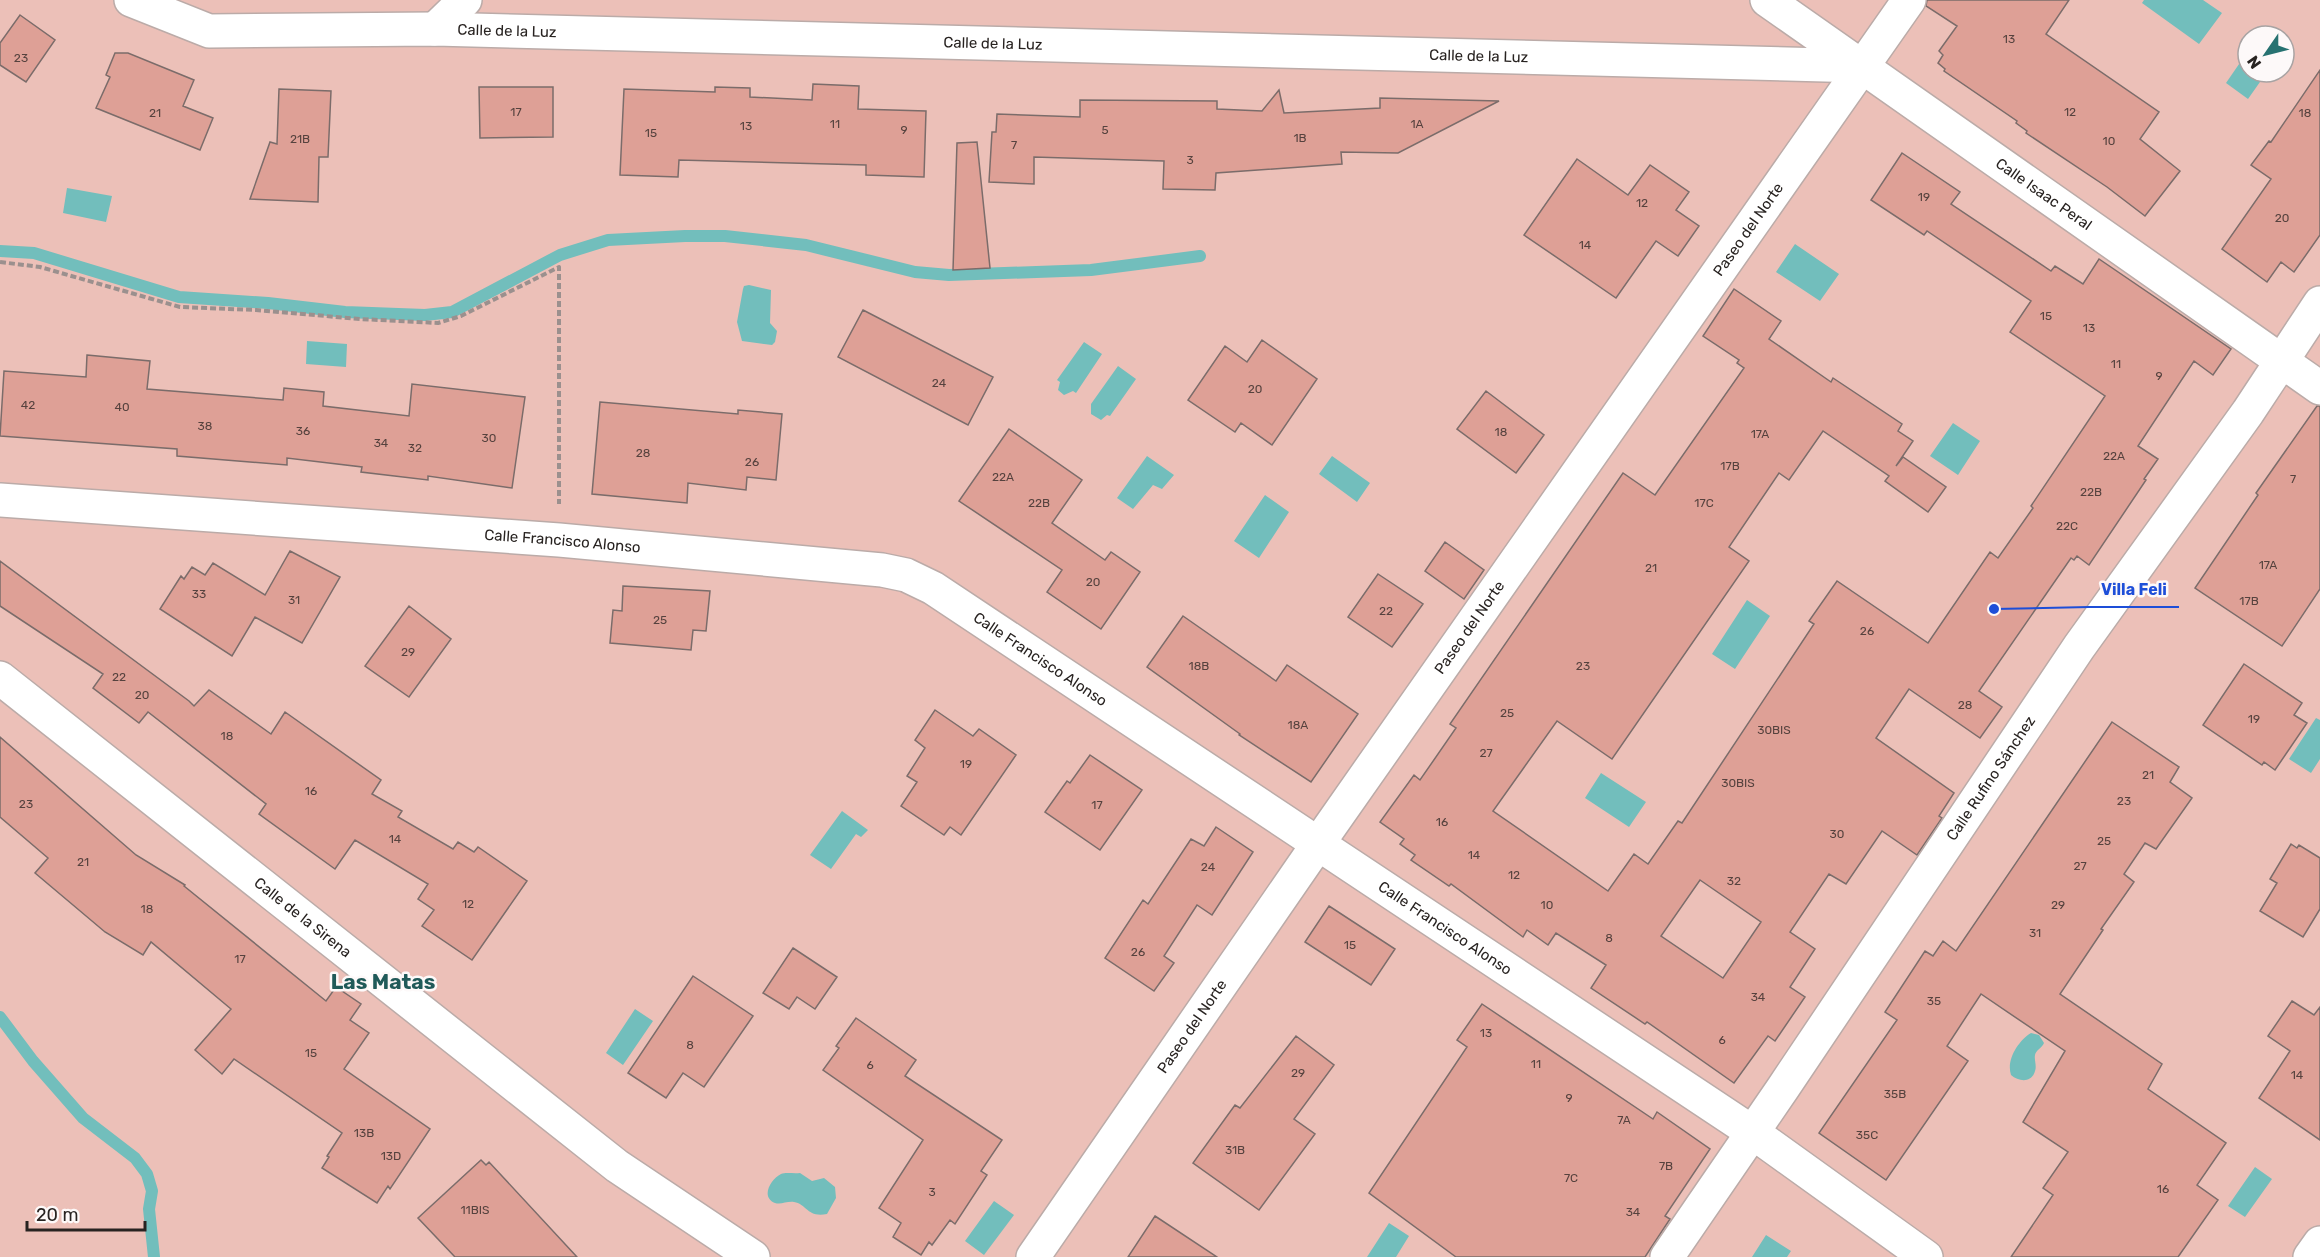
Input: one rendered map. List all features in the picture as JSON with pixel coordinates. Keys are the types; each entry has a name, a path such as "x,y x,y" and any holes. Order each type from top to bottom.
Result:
{"street":[{"name":"Calle de la Luz","path":"131,0 209,31 435,29 1863,66"},
{"path":"435,29 465,0"},
{"name":"Calle Isaac Peral","path":"1767,0 2320,388"},
{"name":"Paseo del Norte","path":"1032,1257 1909,0"},
{"name":"Calle Rufino Sánchez","path":"1667,1257 2079,647 2248,412 2320,303"},
{"name":"Calle Francisco Alonso","path":"0,500 559,540 870,569 906,575 933,588 1752,1132 1926,1257"},
{"name":"Calle de la Sirena","path":"0,678 617,1166 753,1257"},
{"path":"2310,1257 2320,1242"}],"path":[{"path":"0,262 40,267 131,291 180,307 438,323 461,316 559,267 559,540"}],"shaded area":[{"path":"0,0 2320,0 2320,1257 0,1257"}],"water":[{"path":"2144,0 2203,0 2222,13 2199,44 2142,3"},
{"path":"2236,68 2236,84 2259,84 2248,99 2226,83"},
{"path":"67,188 112,196 106,222 63,213"},
{"path":"1795,244 1839,274 1820,301 1776,272"},
{"path":"744,286 771,290 770,323 777,331 775,342 772,345 742,341 737,322 743,289"},
{"path":"307,341 347,344 346,367 306,364"},
{"path":"1084,342 1102,354 1076,393 1073,391 1064,395 1058,390 1060,382 1057,380"},
{"path":"1118,366 1136,379 1110,416 1107,415 1101,420 1091,414 1091,404"},
{"path":"1953,423 1980,441 1958,475 1930,456"},
{"path":"1147,456 1174,475 1162,489 1153,485 1133,509 1117,498"},
{"path":"1332,456 1370,483 1357,502 1319,474"},
{"path":"1265,495 1289,512 1259,558 1234,541"},
{"path":"1747,600 1770,616 1735,669 1712,654"},
{"path":"2316,718 2320,720 2320,759 2311,773 2289,759"},
{"path":"1601,773 1646,802 1629,827 1585,798"},
{"path":"842,811 868,830 861,837 856,834 831,869 810,855"},
{"path":"635,1009 653,1021 623,1065 606,1053"},
{"path":"2031,1033 2039,1035 2044,1043 2035,1055 2036,1067 2033,1075 2031,1078 2021,1080 2011,1075 2010,1063 2018,1046"},
{"path":"2255,1167 2272,1179 2245,1217 2228,1206"},
{"path":"783,1173 800,1173 812,1181 824,1178 835,1187 836,1198 827,1214 815,1214 794,1202 775,1203 768,1197 769,1188 777,1176"},
{"path":"994,1201 1014,1215 984,1255 965,1241"},
{"path":"1389,1223 1409,1236 1396,1257 1367,1257"},
{"path":"1766,1235 1791,1251 1787,1257 1752,1257"}],"building":[{"path":"1927,0 2069,0 2046,34 2159,112 2140,139 2180,171 2145,216 2107,187 2026,133 2027,131 2016,123 2017,121 1944,71 1945,69 1938,63 1943,55 1939,51 1957,26 1926,6"},
{"path":"20,15 55,40 26,82 0,65 0,43"},
{"path":"115,53 128,53 194,80 183,106 213,118 200,150 96,108 110,77 106,75"},
{"path":"2320,70 2320,235 2294,272 2281,262 2267,282 2222,249 2271,179 2251,165 2269,141 2271,142"},
{"path":"813,84 859,86 858,109 926,111 924,177 866,175 866,165 679,160 678,177 620,175 624,89 715,92 715,87 750,88 750,97 812,100"},
{"path":"479,87 553,87 553,137 480,138"},
{"path":"279,89 331,91 328,157 319,157 318,202 250,199 270,142 277,144"},
{"path":"1279,90 1284,113 1380,108 1380,98 1499,101 1398,153 1341,152 1342,164 1216,173 1215,190 1163,189 1164,161 1034,157 1034,184 989,182 992,132 996,132 997,114 1080,117 1080,100 1217,101 1217,109 1262,111"},
{"path":"977,142 990,268 953,270 957,143"},
{"path":"1902,153 1960,192 1951,204 2051,271 2055,266 2083,284 2099,259 2231,349 2213,375 2194,361 2138,446 2158,459 2144,479 2146,480 2089,565 2077,556 2074,560 2071,558 1979,691 2002,707 1980,738 1909,689 1876,738 1954,793 1939,816 1942,818 1917,855 1882,831 1846,884 1829,874 1790,932 1815,949 1790,987 1805,997 1775,1041 1768,1036 1734,1083 1647,1022 1645,1024 1591,988 1606,965 1556,933 1548,945 1527,930 1523,937 1451,884 1449,886 1411,860 1415,855 1400,844 1404,839 1380,822 1414,775 1420,780 1456,728 1450,724 1623,473 1655,495 1744,368 1737,363 1739,360 1703,336 1734,289 1781,321 1769,339 1831,382 1833,378 1902,424 1898,431 1913,441 1896,466 1903,457 1946,487 1928,512 1885,481 1889,476 1823,431 1789,480 1779,473 1729,547 1749,561 1612,759 1557,721 1493,811 1608,891 1634,854 1648,864 1678,821 1682,823 1814,624 1809,621 1837,581 1928,643 1990,552 1998,558 2105,396 2010,332 2031,301 1927,231 1924,235 1871,200","holes":["1700,880 1761,922 1723,978 1661,936"]},
{"path":"1577,159 1628,195 1650,165 1689,192 1676,210 1699,226 1678,256 1656,241 1616,298 1524,235"},
{"path":"863,310 993,377 968,425 838,357"},
{"path":"1262,340 1317,379 1272,445 1241,423 1235,432 1188,400 1225,346 1247,362"},
{"path":"87,355 150,361 147,389 283,400 284,388 324,392 323,406 409,416 412,384 525,397 512,488 428,476 428,480 361,472 362,467 287,458 287,465 177,456 177,449 0,436 4,371 86,377"},
{"path":"1486,391 1544,435 1516,473 1457,429"},
{"path":"600,402 738,414 738,410 782,414 776,480 747,477 746,490 688,483 687,503 592,494"},
{"path":"2317,406 2320,406 2320,589 2282,646 2195,588 2258,495 2256,493"},
{"path":"1009,429 1082,480 1052,523 1105,560 1111,552 1140,572 1101,629 1047,592 1062,570 959,501"},
{"path":"1445,542 1484,570 1464,599 1425,571"},
{"path":"290,551 340,577 302,643 255,617 232,656 160,609 181,576 184,579 192,567 205,575 213,563 265,595"},
{"path":"0,561 194,706 209,690 271,734 285,712 381,780 372,794 402,811 398,817 453,849 458,842 474,852 478,847 527,881 472,960 422,926 434,910 418,899 428,884 355,840 335,869 259,814 266,804 148,712 139,723 93,688 103,674 0,606"},
{"path":"1378,574 1423,604 1392,647 1348,617"},
{"path":"623,586 710,591 706,631 693,630 691,650 610,643 613,610 622,611"},
{"path":"409,606 451,639 409,697 365,666"},
{"path":"1183,616 1276,681 1287,665 1358,714 1311,782 1239,735 1147,667"},
{"path":"2244,664 2302,703 2294,715 2307,723 2275,770 2264,762 2262,765 2203,725"},
{"path":"935,710 973,736 979,729 1016,755 961,835 950,827 944,835 901,806 917,782 907,776 925,748 915,740"},
{"path":"2112,722 2179,767 2170,782 2192,798 2156,849 2145,843 2124,874 2134,882 2060,994 2162,1064 2148,1089 2226,1143 2197,1185 2218,1200 2178,1257 2011,1257 2053,1195 2043,1188 2068,1152 2023,1122 2065,1051 1981,994 1947,1046 1968,1061 1886,1180 1819,1133 1897,1020 1885,1012 1925,951 1933,956 1943,941 1956,951"},
{"path":"0,737 136,855 185,885 326,1001 336,987 361,1004 350,1020 369,1033 344,1069 430,1129 390,1189 388,1186 377,1203 322,1168 342,1133 234,1059 222,1074 195,1050 231,1009 151,942 143,955 105,932 35,873 48,858 0,817"},
{"path":"1090,755 1142,790 1100,850 1045,812 1067,781 1070,783"},
{"path":"1216,827 1253,852 1212,915 1197,905 1164,956 1174,963 1154,991 1105,958 1143,900 1148,904 1191,839 1204,846"},
{"path":"2291,844 2297,848 2299,845 2320,858 2320,909 2303,937 2260,911 2277,883 2270,879"},
{"path":"1329,906 1395,949 1371,985 1305,942"},
{"path":"793,948 837,977 815,1009 797,997 789,1009 763,993"},
{"path":"693,976 753,1016 704,1087 683,1073 666,1098 628,1073"},
{"path":"2292,1001 2314,1015 2320,1007 2320,1140 2259,1098 2290,1051 2268,1036"},
{"path":"1482,1004 1653,1119 1657,1112 1710,1149 1665,1216 1670,1219 1645,1257 1456,1257 1369,1193 1467,1047 1457,1040"},
{"path":"856,1018 916,1060 905,1076 1002,1140 981,1171 987,1175 955,1224 950,1220 932,1245 929,1242 921,1255 893,1237 901,1223 879,1208 923,1140 823,1070 839,1048 836,1046"},
{"path":"1296,1036 1334,1065 1294,1119 1315,1134 1259,1210 1193,1163 1235,1105 1240,1108"},
{"path":"481,1160 486,1165 489,1162 577,1257 455,1257 418,1218"},
{"path":"1155,1216 1217,1257 1128,1257"}],"waterway":[{"path":"0,251 34,253 179,297 268,303 345,312 425,315 452,312 560,255 608,240 725,236 806,245 915,272 949,275 1091,270 1200,256"},
{"path":"0,1017 33,1061 83,1118 135,1158 147,1174 152,1191 149,1209 154,1257"}],"place":[{"name":"Villa Feli","path":"1994,609"}],"district":[{"name":"Las Matas","path":"383,982"}]}
